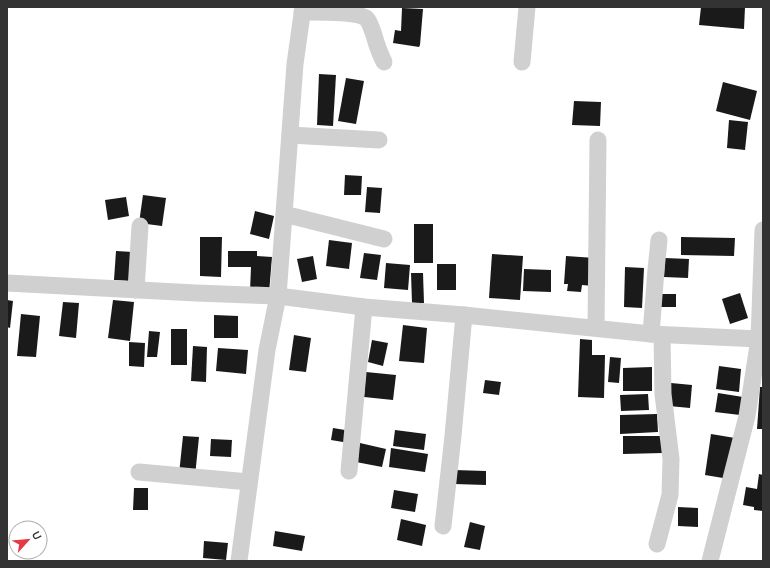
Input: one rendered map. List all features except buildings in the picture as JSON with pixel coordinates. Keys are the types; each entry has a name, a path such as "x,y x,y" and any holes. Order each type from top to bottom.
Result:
{"street":[{"path":"522,62 527,7"},
{"path":"239,561 267,350 278,296 296,64 303,9 359,14 366,17 372,27 377,47 384,62"},
{"path":"290,135 379,140"},
{"path":"596,328 598,140"},
{"path":"284,214 384,239"},
{"path":"136,290 140,226"},
{"path":"710,561 747,416 759,339 763,230"},
{"path":"657,544 670,494 671,459 656,334 656,270 659,240"},
{"path":"7,283 278,296 364,307 656,334 759,339"},
{"path":"349,471 364,307"},
{"path":"443,526 464,316"},
{"path":"139,472 249,482"}]}
